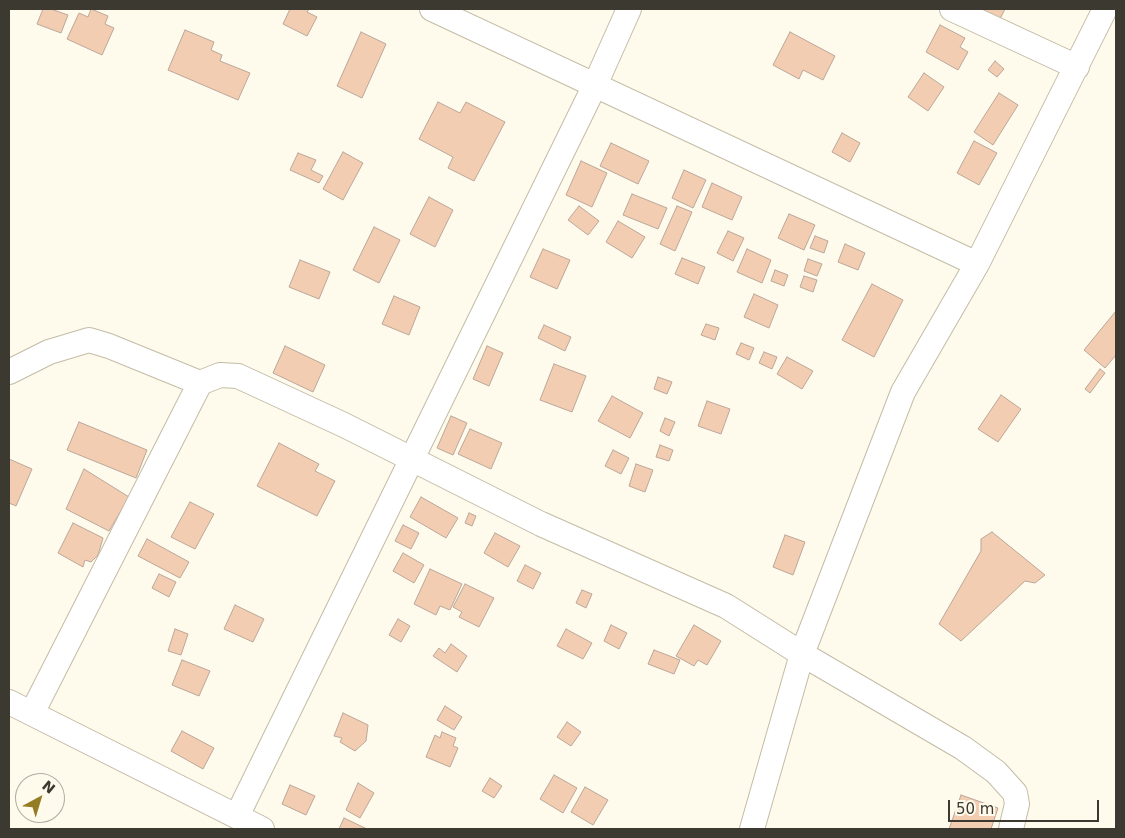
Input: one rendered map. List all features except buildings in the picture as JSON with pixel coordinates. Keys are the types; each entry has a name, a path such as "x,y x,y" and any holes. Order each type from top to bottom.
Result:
{"street":[{"path":"432,9 977,264"},
{"path":"237,816 595,85 629,9"},
{"path":"952,9 1076,67"},
{"path":"752,829 802,654 903,392 977,264 1105,9"},
{"path":"9,372 49,352 67,345 89,340 110,346 200,383"},
{"path":"32,713 200,383 220,375 238,376 541,524 726,606 802,654 963,748 996,772 1015,794 1017,804 1011,829"},
{"path":"9,702 262,829"}]}
